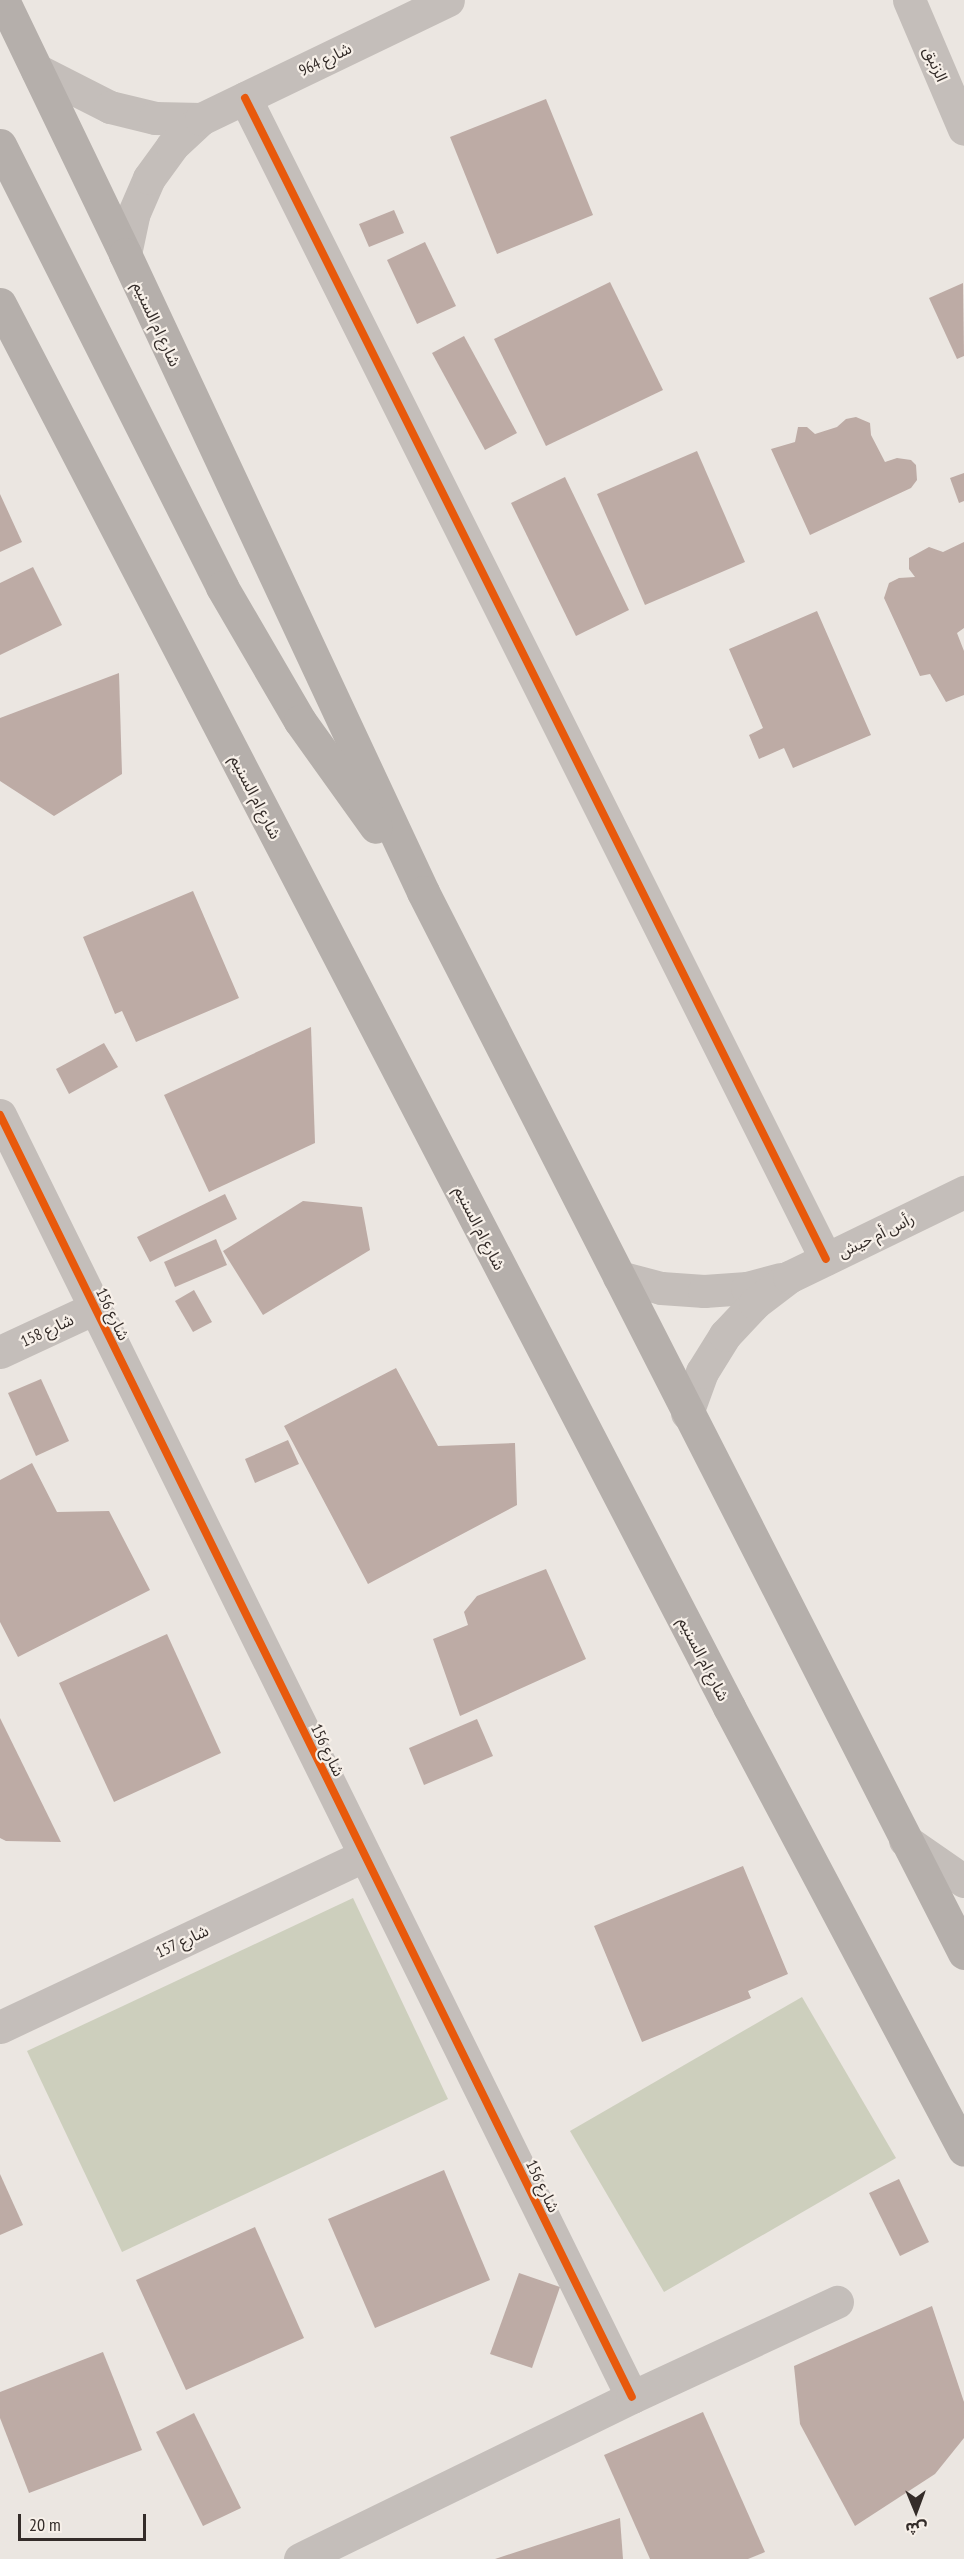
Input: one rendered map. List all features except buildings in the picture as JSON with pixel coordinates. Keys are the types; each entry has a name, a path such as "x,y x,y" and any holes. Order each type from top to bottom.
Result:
{"main road":[{"name":"شارع ام السنيم","path":"3,0 423,892 964,1953"},
{"path":"0,145 222,587 300,722 423,892"},
{"name":"شارع ام السنيم","path":"4,315 729,1707 964,2150"}],"street":[{"name":"شارع 964","path":"124,254 133,215 149,178 172,146 201,119 448,0"},
{"name":"الزنبق","path":"909,0 964,129"},
{"name":"شارع 964","path":"37,70 110,107 155,117 201,119"},
{"path":"245,98 826,1259"},
{"name":"شارع 156","path":"0,1115 633,2397"},
{"name":"رأس أم حيش","path":"619,1277 661,1288 704,1291 747,1288 789,1277 964,1192"},
{"name":"رأس أم حيش","path":"687,1413 702,1372 725,1335 755,1303 789,1277"},
{"name":"شارع 158","path":"0,1352 95,1308"},
{"name":"شارع ام السنيم","path":"905,1840 964,1881"},
{"name":"شارع 157","path":"0,2027 365,1855"},
{"path":"319,2555 633,2397 837,2302"}],"green space":[{"path":"353,1898 448,2099 122,2252 27,2051"},
{"path":"802,1997 896,2158 664,2292 570,2131"}],"cycle path":[{"path":"245,98 826,1259"},
{"path":"0,1115 632,2397"}]}
